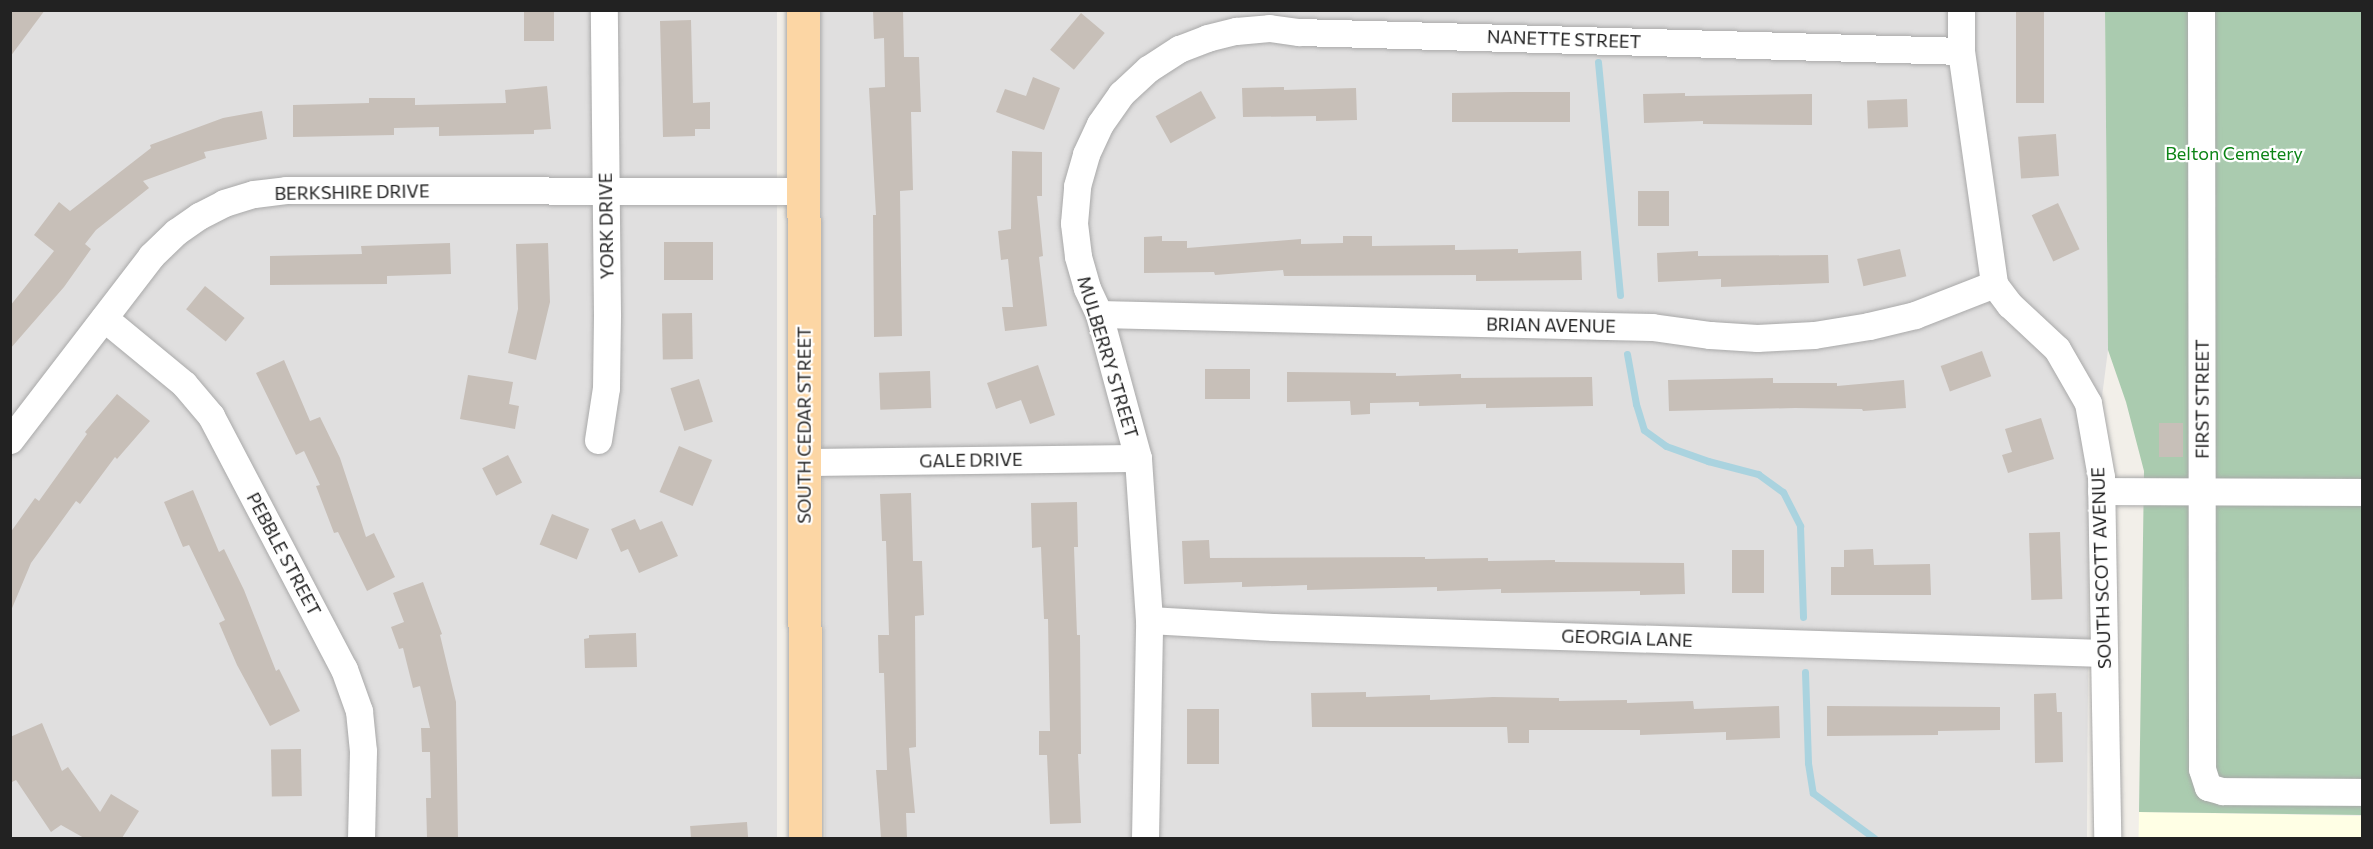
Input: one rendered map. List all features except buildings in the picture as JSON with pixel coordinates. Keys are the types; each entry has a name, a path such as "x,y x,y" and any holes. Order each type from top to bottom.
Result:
{"main road":[{"name":"SOUTH CEDAR STREET","path":"803,10 805,838"}],"street":[{"name":"YORK DRIVE","path":"597,440 606,388 604,10"},
{"path":"1961,10 1961,51 1994,284"},
{"name":"FIRST STREET","path":"2201,10 2202,769 2208,787 2222,791 2362,792"},
{"name":"NANETTE STREET","path":"1170,54 1207,38 1236,31 1269,28 1322,32 1961,51"},
{"name":"MULBERRY STREET","path":"1145,838 1149,620 1138,458 1099,314 1087,288 1078,256 1074,223 1077,186 1086,154 1100,124 1121,94 1148,69 1170,54"},
{"name":"BERKSHIRE DRIVE","path":"10,440 151,256 176,232 199,216 224,203 254,194 286,190 804,191"},
{"name":"BRIAN AVENUE","path":"1099,314 1652,327 1710,335 1757,338 1814,335 1869,326 1915,315 1994,284"},
{"name":"SOUTH SCOTT AVENUE","path":"1994,284 2010,305 2057,349 2088,403 2101,491 2107,838"},
{"name":"PEBBLE STREET","path":"104,318 184,384 211,416 344,669 360,711 363,751 361,838"},
{"name":"GALE DRIVE","path":"804,462 1138,458"},
{"path":"2101,491 2362,492"},
{"name":"GEORGIA LANE","path":"1149,620 1273,627 2104,653"}],"shaded area":[{"path":"10,11 777,11 777,838 10,838"},
{"path":"820,11 2105,11 2108,350 2089,498 2087,838 825,838"},
{"path":"2139,812 2362,816 2362,838 2139,838"}],"green space":[{"name":"Belton Cemetery","path":"2105,11 2362,11 2362,815 2139,812 2144,471 2126,402 2108,350"}],"waterway":[{"path":"1598,62 1620,295"},
{"path":"1627,354 1636,404 1644,430 1666,446 1708,461 1758,474 1783,492 1800,526 1803,617"},
{"path":"1805,672 1808,763 1813,793 1874,838"}]}
